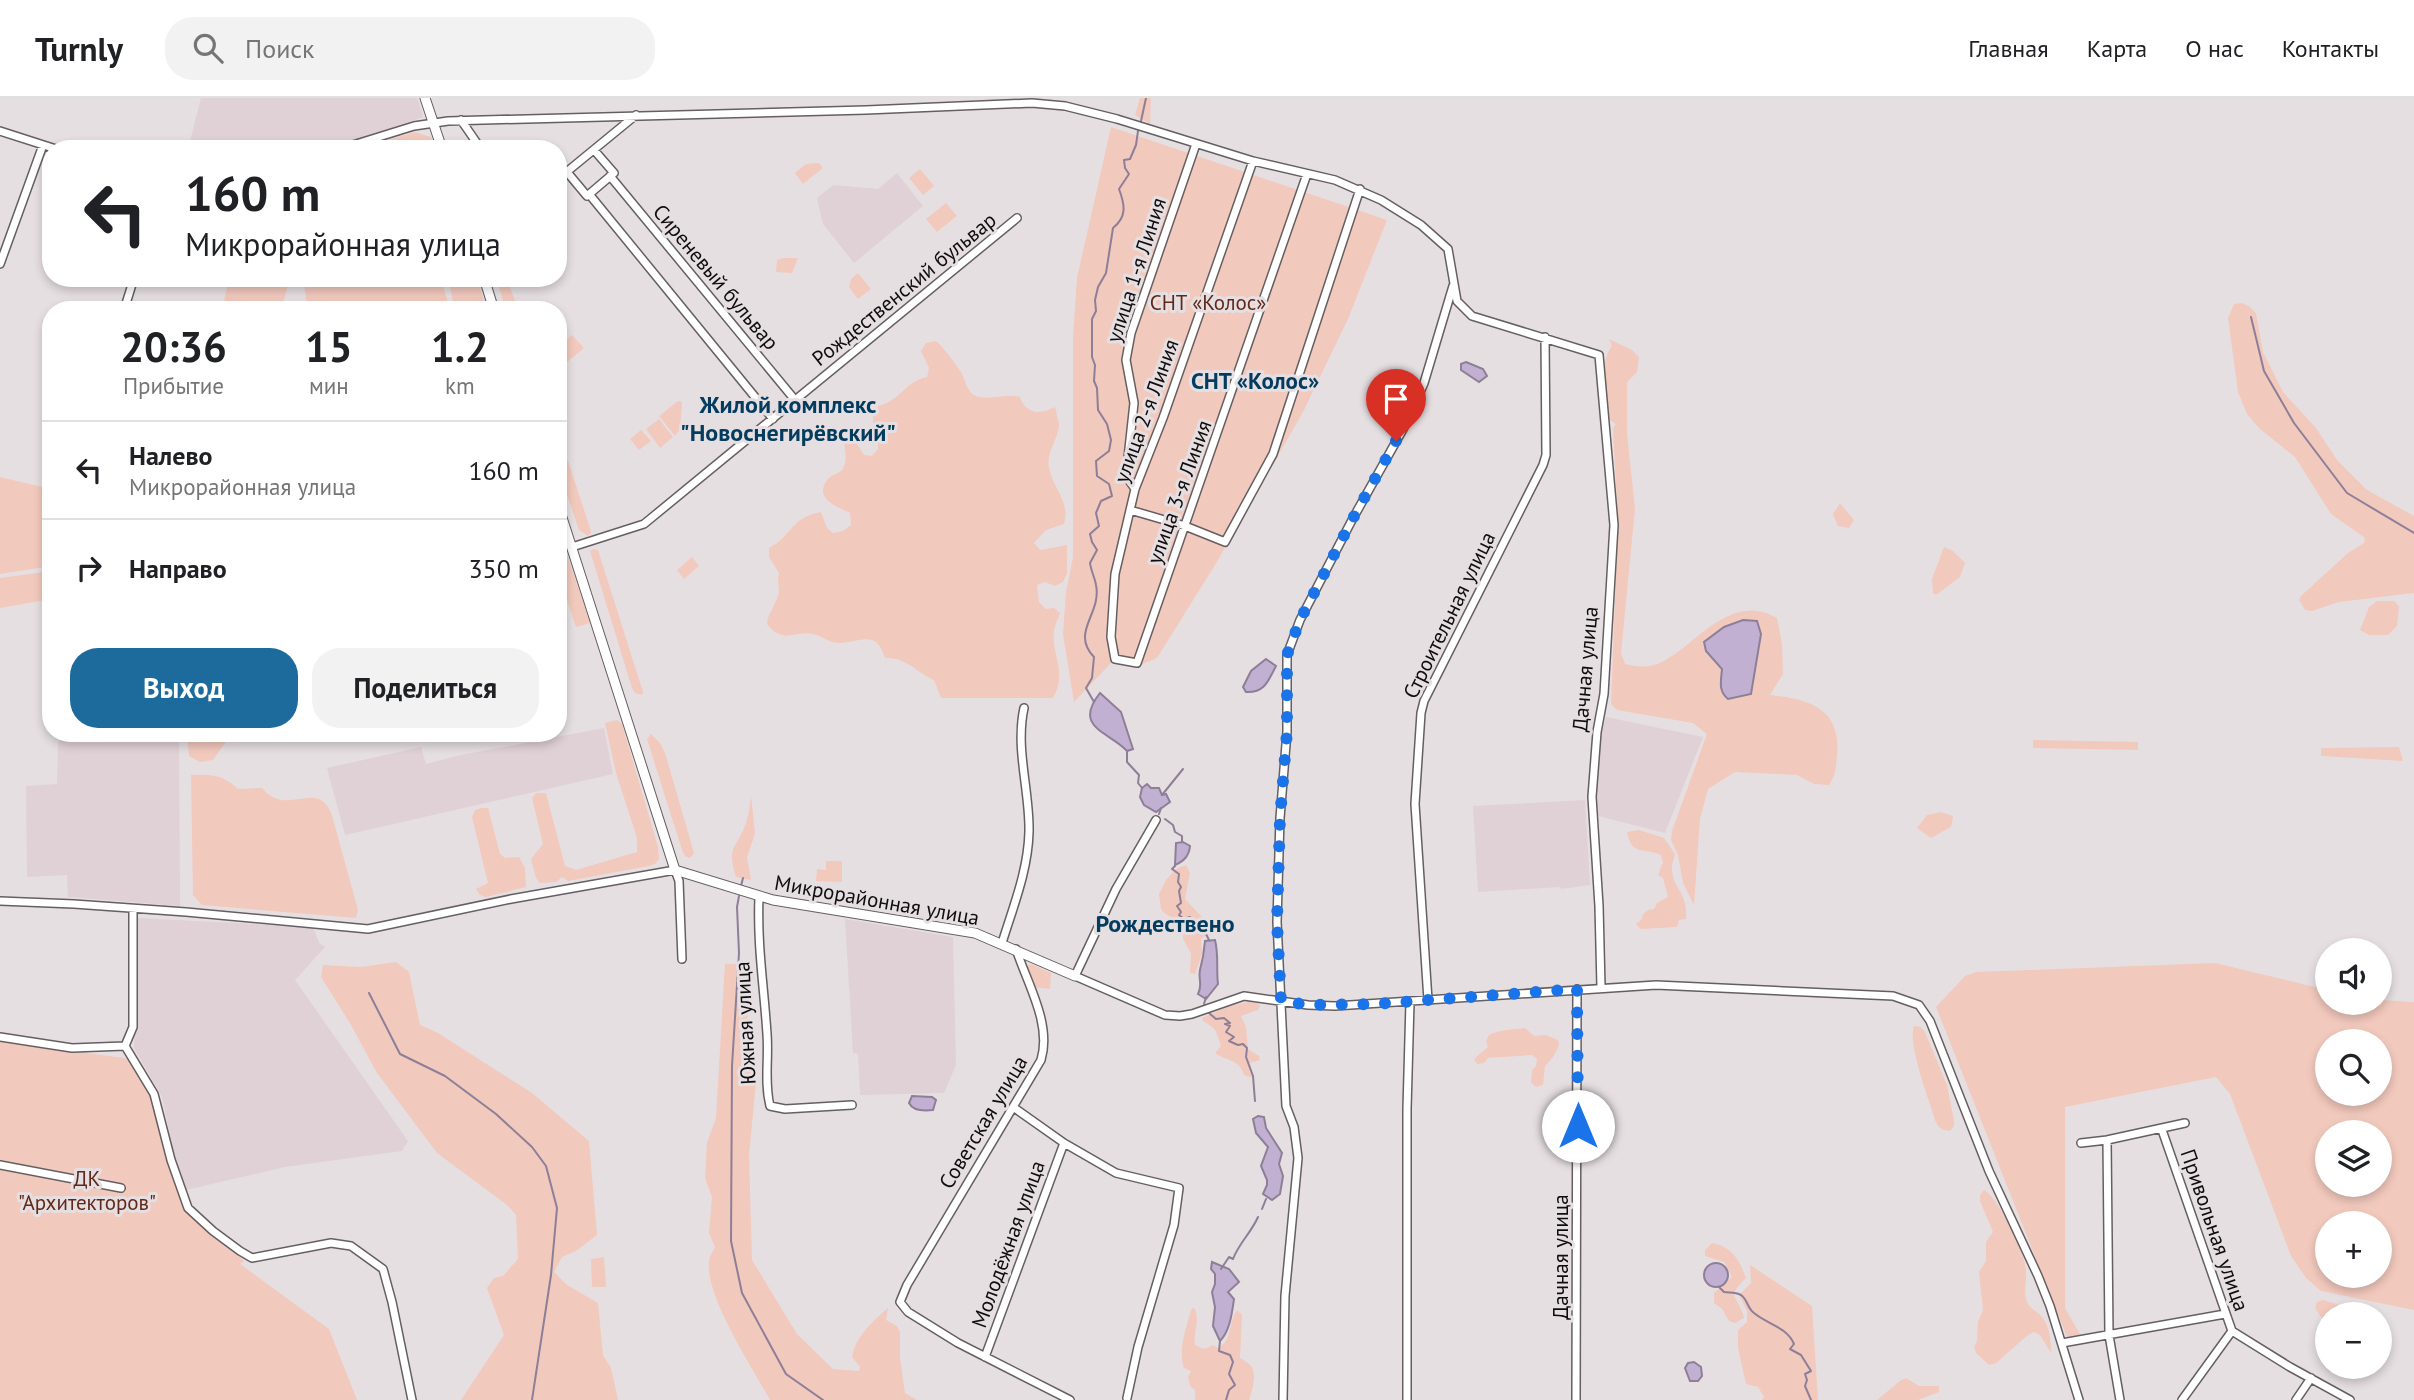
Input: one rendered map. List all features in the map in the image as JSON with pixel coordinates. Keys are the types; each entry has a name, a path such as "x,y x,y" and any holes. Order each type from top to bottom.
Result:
{"street":[{"path":"425,98 439,140"},
{"path":"371,140 433,122 461,120 878,110 1032,103 1078,109 1253,161 1360,189 1381,200 1448,248 1457,301 1472,316 1545,337"},
{"path":"637,115 567,172 773,419"},
{"path":"461,120 475,140"},
{"path":"0,131 42,145"},
{"name":"улица 1-я Линия","path":"1135,489 1126,476 1134,402 1126,360 1131,333 1196,144"},
{"path":"0,264 42,148"},
{"name":"Сиреневый бульвар","path":"594,150 796,400"},
{"name":"улица 2-я Линия","path":"1137,663 1115,659 1111,637 1115,574 1135,489 1163,418 1253,161"},
{"name":"улица 3-я Линия","path":"1137,663 1307,174"},
{"path":"588,195 612,175"},
{"path":"1130,510 1185,526 1225,542 1273,454 1360,189"},
{"name":"Рождественский бульвар","path":"572,547 644,524 1017,218"},
{"path":"1283,1400 1285,1296 1298,1158 1294,1127 1286,1105 1277,922 1280,818 1287,732 1287,655 1300,620 1407,422 1424,383 1453,286"},
{"name":"Дачная улица","path":"1545,337 1599,355 1614,525 1604,694 1597,732 1592,797 1601,987"},
{"name":"Строительная улица","path":"1428,1000 1415,805 1421,713 1424,701 1543,465 1546,455 1545,337"},
{"path":"567,532 679,881 682,958"},
{"path":"1002,943 1027,854 1029,830 1020,727 1024,708"},
{"path":"1075,976 1116,889 1156,820"},
{"path":"0,901 74,904 368,929 675,870"},
{"name":"Микрорайонная улица","path":"675,870 759,897 975,933 1165,1015 1192,1014 1244,996 1335,1006 1601,987 1670,985 1893,996 1919,1004 1930,1021 1993,1180 2038,1276 2062,1343"},
{"name":"Южная улица","path":"759,897 757,936 768,1038 767,1093 770,1105 785,1109 852,1105"},
{"path":"125,1046 132,1027 133,909"},
{"name":"Советская улица","path":"900,1302 906,1285 1041,1060 1044,1042 1036,1006 1016,950"},
{"name":"Дачная улица","path":"1576,1400 1577,989"},
{"path":"1407,1400 1406,1123 1410,1002"},
{"path":"0,1037 72,1048 125,1046"},
{"path":"125,1046 154,1094 171,1160 188,1208 213,1231 252,1258 331,1243 351,1246 383,1269 412,1400"},
{"path":"1013,1107 1064,1143 1116,1172 1179,1188 1174,1225 1127,1398"},
{"name":"Привольная улица","path":"2081,1143 2162,1130 2185,1123"},
{"name":"Привольная улица","path":"2162,1130 2232,1331 2350,1400"},
{"path":"2107,1140 2109,1335 2120,1400"},
{"name":"Молодёжная улица","path":"985,1357 1064,1143"},
{"path":"0,1165 121,1188"},
{"name":"Молодёжная улица","path":"900,1302 908,1312 930,1326 1070,1400"},
{"path":"2079,1400 2062,1343 2225,1314"},
{"path":"2182,1400 2232,1331"},
{"path":"2296,1400 2311,1378"}],"shaded area":[{"path":"201,98 417,98 423,117 356,140 190,140"},
{"path":"897,173 923,206 854,263 823,224 817,198 833,185 878,189"},
{"path":"1466,362 1483,369 1487,376 1479,382 1461,370 1461,364"},
{"path":"1743,620 1757,621 1761,634 1751,694 1728,699 1721,689 1722,669 1706,651 1704,642 1724,627"},
{"path":"1266,659 1276,666 1268,681 1258,690 1246,692 1243,687 1251,671"},
{"path":"1100,693 1121,712 1133,749 1127,751 1092,722 1092,705"},
{"path":"1606,717 1703,737 1665,833 1598,816 1595,779"},
{"path":"604,728 613,774 345,835 327,768 421,747 426,764 530,742 567,742 567,735"},
{"path":"179,742 180,906 68,897 67,875 27,877 26,786 57,784 58,744"},
{"path":"1147,784 1151,788 1159,788 1170,802 1156,812 1144,805 1140,797 1142,788"},
{"path":"1585,800 1590,885 1561,889 1478,892 1473,806"},
{"path":"1183,842 1190,846 1188,853 1175,865 1176,843"},
{"path":"137,918 313,927 319,943 325,947 295,980 408,1141 402,1151 285,1167 186,1190 175,1159 162,1097 134,1048"},
{"path":"845,919 953,937 956,1065 944,1093 860,1095 858,1054 853,1053"},
{"path":"1215,940 1218,984 1206,999 1198,994 1200,970 1205,941"},
{"path":"912,1096 932,1097 936,1100 933,1110 913,1108 909,1103"},
{"path":"1264,1117 1266,1128 1282,1153 1279,1164 1283,1176 1280,1194 1272,1200 1263,1194 1267,1180 1261,1166 1268,1147 1256,1133 1253,1119"},
{"path":"1212,1262 1229,1269 1239,1282 1228,1292 1234,1299 1228,1327 1220,1341 1213,1326 1215,1307 1212,1292 1215,1274 1211,1269"},
{"path":"1716,1263 1725,1266 1728,1275 1725,1284 1716,1287 1707,1284 1704,1275 1707,1266"},
{"path":"1694,1362 1701,1367 1702,1376 1698,1381 1690,1381 1685,1368 1688,1363"}],"green space":[{"path":"1140,98 1151,98 1150,124 1135,115"},
{"name":"СНТ «Колос»","path":"1111,127 1387,220 1348,319 1303,412 1215,565 1157,658 1136,667 1112,662 1074,702 1063,634 1066,592 1073,558 1073,337 1077,278"},
{"path":"415,132 431,137 432,140 388,140"},
{"path":"819,163 823,168 803,184 795,173 806,164"},
{"path":"920,169 934,186 923,195 909,178"},
{"path":"946,203 957,216 937,232 926,219"},
{"path":"798,258 792,273 776,272 777,260"},
{"path":"858,273 871,289 858,299 849,287 851,279"},
{"path":"227,287 287,287 284,301 224,301"},
{"path":"304,287 444,287 447,301 307,301"},
{"path":"450,287 480,287 484,301 453,301"},
{"path":"499,287 510,287 515,301 503,301"},
{"path":"2242,303 2256,313 2263,352 2283,392 2316,428 2337,460 2367,490 2414,516 2414,593 2339,602 2312,611 2305,610 2299,600 2348,553 2364,543 2365,538 2331,514 2295,457 2260,429 2247,414 2238,392 2228,318 2234,304"},
{"path":"572,335 584,348 567,362 567,339"},
{"path":"1609,339 1632,350 1639,357 1637,372 1627,382 1627,433 1635,509 1621,653 1625,664 1657,664 1730,615 1760,611 1777,618 1782,644 1783,674 1770,695 1797,699 1820,709 1834,726 1837,738 1835,771 1829,785 1814,784 1797,775 1735,772 1708,789 1700,819 1694,905 1683,883 1678,855 1671,840 1707,734 1693,723 1617,710 1611,704 1618,523 1613,428 1616,424 1608,419 1604,371 1612,346","holes":["1761,634 1757,658 1739,698 1727,699 1721,689 1722,669"]},
{"path":"936,341 961,372 970,392 976,396 1020,397 1026,407 1039,412 1055,407 1059,424 1049,456 1049,467 1065,508 1064,524 1046,530 1034,543 1040,550 1067,545 1067,573 1063,582 1055,586 1045,582 1037,585 1039,602 1046,609 1054,608 1060,613 1054,630 1059,680 1053,698 941,698 934,680 905,662 885,658 873,640 839,643 807,633 784,635 767,624 779,591 779,573 769,557 769,548 777,544 797,523 821,512 827,528 833,533 843,531 851,525 850,513 828,501 823,492 828,479 844,467 844,442 855,441 864,455 872,456 878,449 873,414 878,406 893,400 913,382 927,377 929,368 921,351 926,343"},
{"path":"678,401 682,402 680,429 675,436 659,416"},
{"path":"659,419 673,437 660,448 646,429"},
{"path":"641,430 651,441 639,450 630,439"},
{"path":"567,458 591,533 588,536 579,530 567,495"},
{"path":"0,477 42,487 42,567 0,574"},
{"path":"1840,503 1854,520 1849,528 1838,526 1833,514"},
{"path":"1944,547 1953,551 1965,563 1960,577 1936,595 1933,593 1932,579"},
{"path":"598,550 642,695 635,693 632,688 590,551"},
{"path":"567,554 590,623 576,627 567,600"},
{"path":"692,557 699,566 684,579 677,570"},
{"path":"42,572 42,601 0,608 0,578"},
{"path":"2377,601 2394,601 2399,606 2397,626 2388,635 2369,635 2360,630 2369,607"},
{"path":"617,720 622,724 658,847 659,859 649,866 568,881 562,877 556,882 540,883 531,859 543,844 532,798 536,793 546,793 565,866 576,870 637,852 637,838 616,773 605,723"},
{"path":"651,734 661,744 666,756 694,853 690,858 685,856 682,850 647,739"},
{"path":"2033,740 2138,742 2138,750 2033,748"},
{"path":"188,742 226,742 213,760 200,762 189,756"},
{"path":"2399,747 2403,761 2321,756 2321,748"},
{"path":"191,775 217,776 238,789 262,788 272,797 282,800 312,798 327,806 358,910 356,918 202,905 193,895"},
{"path":"751,795 755,834 747,857 751,880 736,877 732,853 747,820"},
{"path":"488,808 500,854 505,858 519,857 525,868 526,887 486,897 480,895 476,889 488,883 472,817 475,810"},
{"path":"1941,812 1953,816 1951,827 1931,838 1917,828 1927,815"},
{"path":"1639,830 1664,838 1675,854 1673,876 1686,910 1686,919 1679,920 1677,927 1641,929 1636,924 1643,914 1668,897 1663,878 1658,875 1663,862 1661,855 1639,850 1629,840 1627,832"},
{"path":"826,861 842,861 842,882 816,881 817,869 826,870"},
{"path":"1186,865 1190,873 1185,899 1218,934 1201,939 1202,954 1195,974 1190,973 1191,953 1183,939 1183,924 1164,913 1159,894 1176,869"},
{"path":"396,962 409,972 420,1025 438,1033 532,1093 589,1141 597,1235 576,1251 562,1257 554,1272 567,1285 598,1303 603,1355 611,1368 618,1400 461,1400 504,1335 487,1288 494,1278 503,1276 518,1259 516,1215 507,1205 437,1153 377,1073 321,977 323,965 361,967"},
{"path":"2215,963 2315,987 2315,1015 2392,1015 2392,1001 2414,1002 2414,1310 2392,1306 2392,1302 2375,1302 2318,1288 2392,1288 2392,1211 2315,1211 2315,1286 2306,1278 2291,1256 2230,1094 2216,1077 2065,1107 2065,1308 2081,1336 2067,1337 1936,1007 1965,976 1976,972"},
{"path":"725,964 741,964 754,975 746,1027 757,1072 749,1155 752,1260 797,1334 833,1369 859,1371 860,1367 852,1357 857,1343 871,1324 888,1308 886,1320 897,1326 900,1332 900,1358 905,1393 917,1400 770,1400 742,1352 714,1294 709,1260 715,1247 709,1233 712,1197 705,1178 707,1143 716,1118"},
{"path":"1031,964 1051,973 1050,989 1034,987 1025,967"},
{"path":"1248,1002 1258,1003 1260,1006 1258,1010 1241,1016 1246,1027 1248,1049 1259,1056 1260,1060 1250,1063 1253,1076 1250,1077 1244,1075 1235,1063 1215,1053 1221,1046 1217,1033 1202,1018 1226,1007"},
{"path":"1914,1026 1921,1027 1925,1032 1947,1085 1954,1121 1950,1131 1941,1128 1935,1120 1913,1045"},
{"path":"1525,1028 1534,1036 1546,1035 1558,1040 1559,1046 1545,1066 1543,1085 1536,1087 1531,1083 1532,1070 1537,1059 1532,1055 1488,1058 1484,1063 1477,1064 1474,1059 1488,1047 1486,1041 1489,1035"},
{"name":"ДК \"Архитекторов\"","path":"0,1041 131,1059 148,1082 187,1210 244,1261 240,1264 329,1329 357,1400 0,1400"},
{"path":"1984,1190 2003,1214 2021,1251 2026,1269 2027,1302 2047,1325 2051,1353 2040,1335 2034,1332 1996,1363 1989,1365 1976,1353 1974,1347 1978,1322 1983,1310 1979,1272 1986,1261 1986,1242 1993,1232 1980,1201"},
{"path":"1712,1243 1735,1256 1746,1278 1734,1294 1744,1318 1735,1323 1729,1321 1722,1309 1714,1303 1714,1293 1732,1277 1724,1262 1705,1256 1705,1250"},
{"path":"604,1257 606,1287 592,1287 591,1259"},
{"path":"1750,1265 1812,1306 1818,1400 1762,1400 1764,1397 1758,1387 1746,1384 1738,1348 1738,1330 1747,1322 1747,1311 1739,1295 1751,1283"},
{"path":"1192,1308 1195,1309 1197,1318 1195,1345 1204,1349 1223,1345 1237,1310 1242,1315 1240,1358 1250,1365 1254,1372 1249,1400 1195,1400 1195,1390 1190,1386 1188,1377 1191,1371 1184,1368 1182,1361 1185,1330"},
{"path":"1906,1378 1919,1386 1939,1386 1939,1392 1918,1400 1877,1400 1900,1381"}],"waterway":[{"path":"1141,121 1146,98"},
{"path":"1094,702 1086,688 1092,678 1094,657 1087,648 1085,639 1097,595 1090,563 1097,550 1090,534 1099,526 1096,513 1101,501 1112,496 1109,484 1097,476 1096,461 1109,451 1111,440 1107,424 1098,410 1092,357 1092,319 1096,311 1098,287 1106,273 1113,228 1123,215 1119,189 1129,174 1124,160 1130,159 1138,131"},
{"path":"2251,317 2264,371 2294,423 2347,493 2414,533"},
{"path":"1127,752 1127,762 1139,775 1138,783 1142,788"},
{"path":"1162,795 1183,769"},
{"path":"1159,814 1161,808"},
{"path":"1165,819 1173,825 1175,832 1182,836 1182,841"},
{"path":"1175,866 1172,869 1179,874 1178,882 1181,887 1181,903 1177,906 1181,912 1179,915 1184,919 1190,917 1194,923 1202,926 1209,940"},
{"path":"741,886 743,878"},
{"path":"739,896 739,953 732,1066 731,1241 742,1293 786,1374 823,1400"},
{"path":"369,993 400,1054 445,1076 496,1114 532,1147 546,1166 557,1208 551,1275 532,1400"},
{"path":"1204,1004 1206,997"},
{"path":"1209,1013 1216,1019 1224,1018 1230,1023 1225,1024 1230,1026 1226,1032 1234,1037 1229,1041 1243,1044 1247,1048 1246,1057 1253,1076 1255,1101"},
{"path":"1262,1209 1266,1199"},
{"path":"1221,1269 1229,1257 1233,1259 1258,1217"},
{"path":"1719,1287 1724,1292 1741,1295 1754,1313 1791,1338 1794,1344 1790,1349 1801,1355 1811,1371 1805,1374 1805,1386 1811,1400"},
{"path":"1220,1341 1219,1351 1230,1355 1233,1362 1229,1374 1235,1385 1229,1390 1226,1400"}],"district":[{"name":"СНТ «Колос»","path":"1255,380"},
{"name":"Жилой комплекс \"Новоснегирёвский\"","path":"788,418"},
{"name":"Рождествено","path":"1165,923"}],"route":[{"path":"1396,441 1300,620 1287,655 1287,732 1280,818 1277,922 1281,1001 1335,1006 1577,989 1578,1126"}]}
